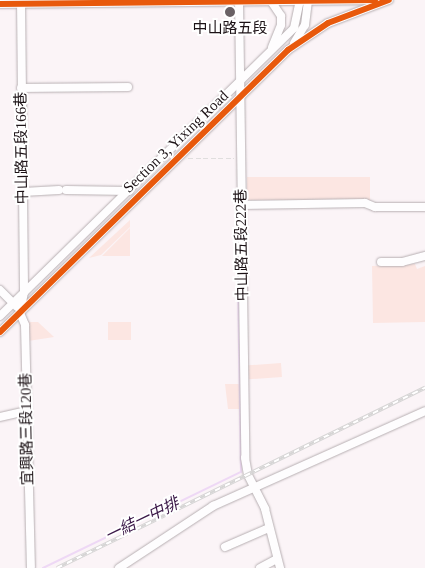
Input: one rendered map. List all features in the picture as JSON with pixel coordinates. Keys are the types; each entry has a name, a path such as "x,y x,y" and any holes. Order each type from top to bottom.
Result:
{"street":[{"path":"0,4 21,2 388,0"},
{"name":"Section 3, Yixing Road","path":"0,332 288,50 328,23 388,0"},
{"name":"中山路五段222巷","path":"239,1 245,458 280,568"},
{"name":"Section 3, Yixing Road","path":"268,53 281,25 281,16 271,1"},
{"name":"Section 3, Yixing Road","path":"288,50 305,25 304,1"},
{"name":"Section 3, Yixing Road","path":"0,316 294,28 304,1"},
{"name":"中山路五段166巷","path":"21,2 24,292"},
{"path":"21,88 128,87"},
{"path":"23,192 62,190 129,191"},
{"path":"242,205 364,204 375,207 425,207"},
{"path":"382,262 402,262 425,256"},
{"path":"0,290 14,302 20,313"},
{"name":"宜興路三段120巷","path":"24,292 20,313 25,325 31,567"},
{"path":"0,417 27,411"},
{"path":"119,568 213,506 425,411"},
{"path":"224,547 268,528"},
{"path":"260,568 277,559"}],"path":[{"path":"177,158 241,158"}],"shaded area":[{"path":"247,177 370,177 370,200 247,200"},
{"path":"130,220 130,227 101,255 89,258"},
{"path":"130,228 130,256 102,256"},
{"path":"415,264 417,269 425,266 425,322 373,323 372,266"},
{"path":"28,322 38,322 54,337 28,341"},
{"path":"108,322 131,322 131,340 108,340"},
{"path":"281,363 282,377 249,379 248,365"},
{"path":"225,384 239,384 240,409 228,409"}],"waterway":[{"name":"一結一中排","path":"43,568 241,472 237,222"}],"railway":[{"path":"57,568 425,388"}],"cycle path":[{"path":"0,4 375,0"},
{"path":"0,332 288,50 328,23 389,0"}],"place":[{"name":"中山路五段","path":"230,12"}]}
